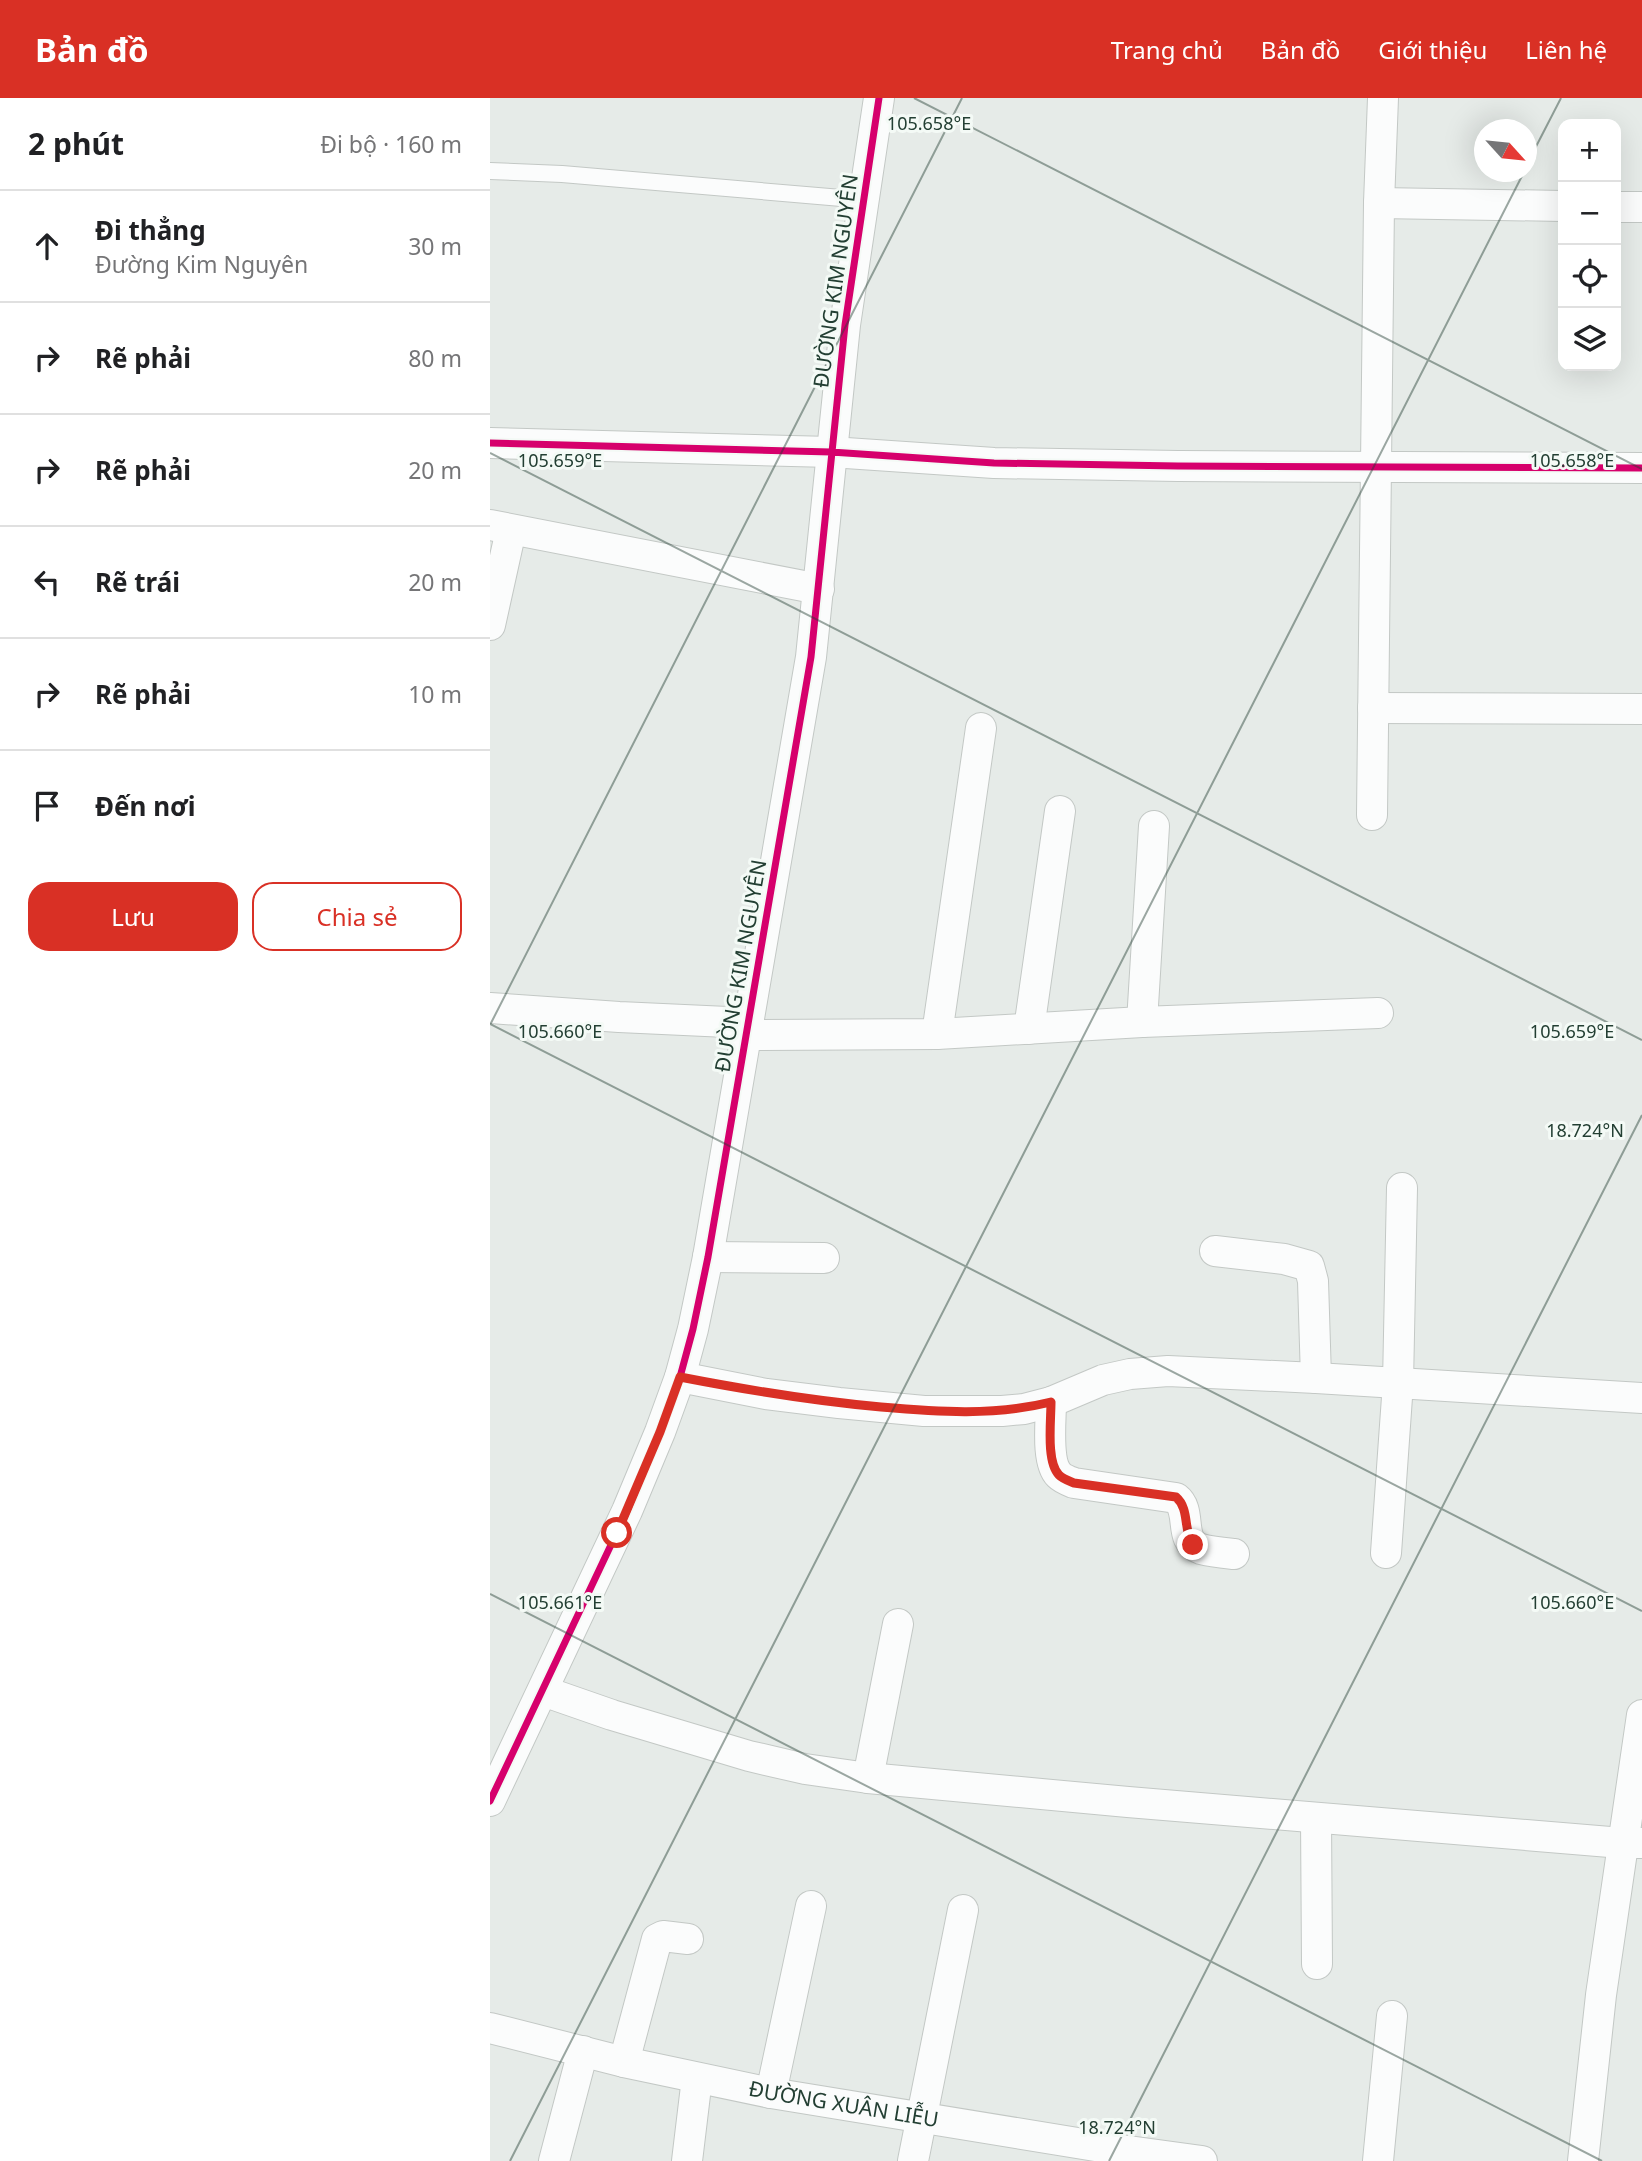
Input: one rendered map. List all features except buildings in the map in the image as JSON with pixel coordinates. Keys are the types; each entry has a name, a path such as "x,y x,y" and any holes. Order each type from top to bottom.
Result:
{"street":[{"name":"ĐƯỜNG KIM NGUYÊN","path":"490,1801 627,1511 680,1377 693,1329 708,1257 811,657 845,325 879,98"},
{"path":"1372,814 1379,203 1383,98"},
{"path":"1379,203 1558,206"},
{"path":"1621,207 1642,207"},
{"path":"490,443 831,452 1007,463 1642,468"},
{"path":"490,625 500,528 819,589"},
{"path":"1373,708 1642,709"},
{"path":"937,1034 981,728"},
{"path":"1029,1029 1060,811"},
{"path":"1142,1022 1154,826"},
{"path":"490,1007 748,1029 937,1034 1142,1022 1378,1013"},
{"path":"1386,1553 1398,1383 1402,1188"},
{"path":"1215,1251 1283,1259 1309,1266 1313,1281 1316,1378"},
{"path":"708,1257 824,1258"},
{"path":"680,1377 778,1395 923,1411 1024,1409 1051,1402 1103,1380 1130,1374 1168,1371 1642,1398"},
{"path":"1051,1402 1051,1446 1054,1467 1061,1478 1074,1483 1176,1497 1183,1506 1187,1537 1193,1545 1234,1554"},
{"path":"868,1777 898,1625"},
{"path":"543,1691 612,1715 749,1756 805,1769 1316,1818 1632,1843"},
{"path":"1583,2161 1601,1995 1632,1843 1642,1716"},
{"path":"1316,1818 1317,1964"},
{"path":"771,2093 811,1906"},
{"path":"913,2161 963,1910"},
{"path":"624,2062 657,1939 663,1936 688,1939"},
{"path":"1378,2161 1392,2016"},
{"name":"ĐƯỜNG XUÂN LIỄU","path":"490,2028 624,2062 771,2093 921,2118 1113,2155 1202,2161"},
{"path":"554,2161 583,2052"},
{"path":"687,2161 697,2078"}],"lane":[{"path":"490,171 562,174 865,200"}],"cycle path":[{"path":"490,1801 627,1511 680,1377 693,1329 708,1257 811,657 845,325 879,98"},
{"path":"490,443 831,452 994,463 1642,468"}],"route":[{"path":"617,1533 680,1377 766,1394 923,1411 1002,1411 1051,1402 1051,1446 1054,1467 1061,1478 1074,1483 1176,1497 1183,1506 1187,1537 1193,1545"}]}
